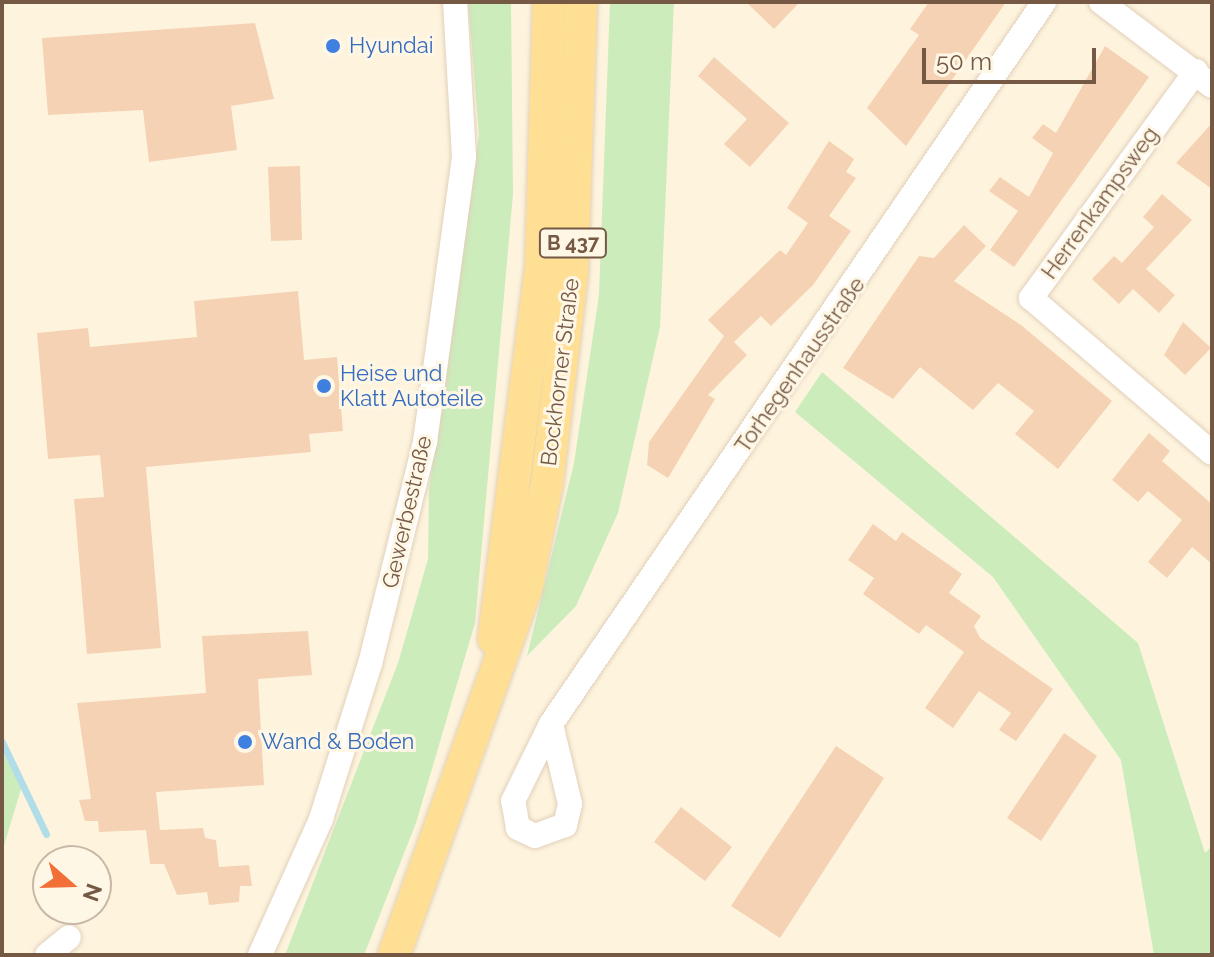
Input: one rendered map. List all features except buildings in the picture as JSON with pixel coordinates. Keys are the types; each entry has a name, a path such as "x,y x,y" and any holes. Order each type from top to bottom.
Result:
{"main road":[{"name":"Bockhorner Straße","path":"489,686 541,268 549,2"},
{"name":"Bockhorner Straße","path":"394,955 526,589 563,379 581,2"}],"street":[{"name":"Gewerbestraße","path":"260,955 321,819 370,664 425,442 464,157 455,2"},
{"name":"Torhegenhausstraße","path":"551,724 1044,2"},
{"path":"1101,2 1204,78"},
{"name":"Herrenkampsweg","path":"1204,78 1031,298 1212,453"},
{"path":"47,955 69,937"}],"green space":[{"path":"468,2 511,2 513,194 475,623 416,823 364,955 285,955 398,663 428,559 429,489 479,134"},
{"path":"610,2 674,2 660,327 618,513 576,606 527,656 574,463 599,295"},
{"path":"822,372 1138,643 1205,853 1212,846 1212,955 1154,955 1121,760 993,577 795,412"},
{"path":"2,751 22,786 2,852"}],"waterway":[{"path":"2,742 46,834"}],"place":[{"name":"Hyundai","path":"333,46"},
{"name":"Heise und Klatt Autoteile","path":"324,386"},
{"name":"Wand & Boden","path":"245,742"}]}
